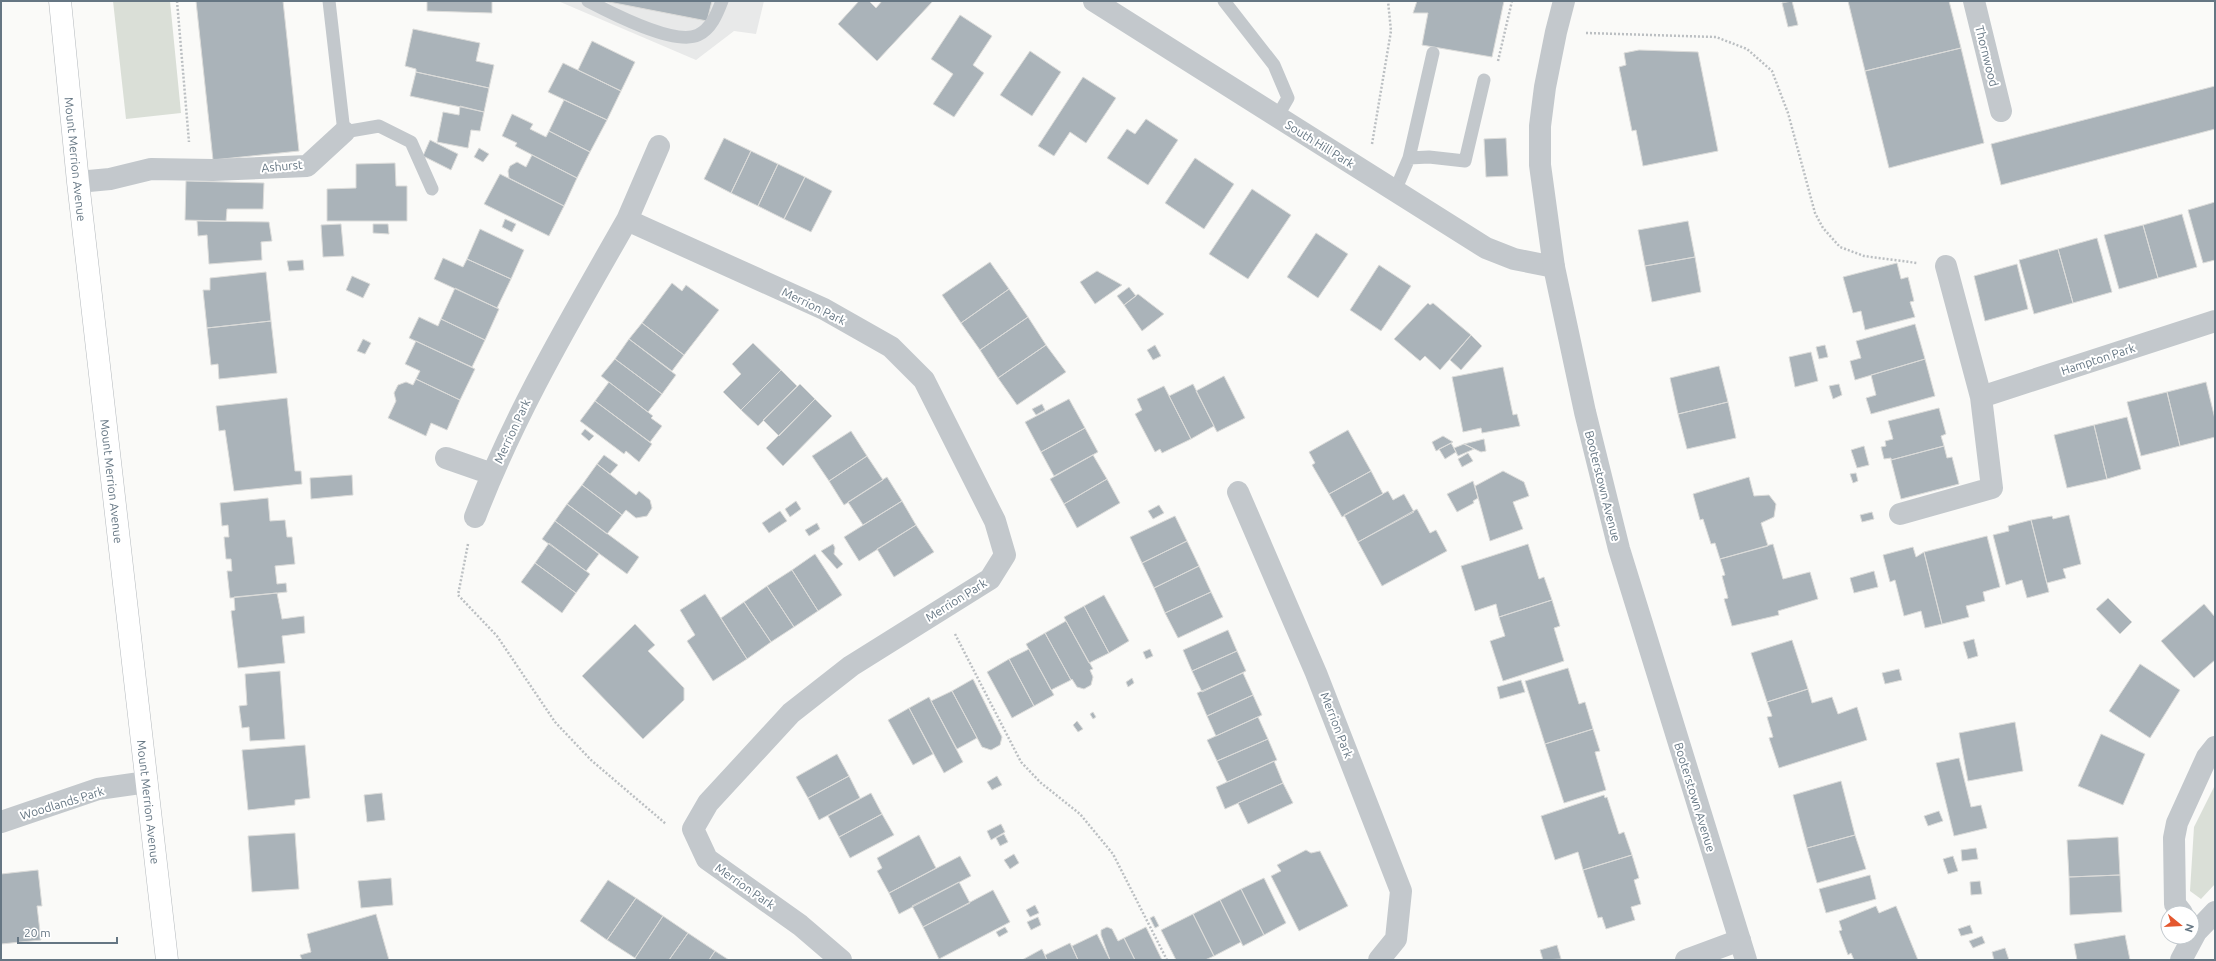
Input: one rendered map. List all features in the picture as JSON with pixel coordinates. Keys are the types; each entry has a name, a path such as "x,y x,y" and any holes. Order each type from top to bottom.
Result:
{"highway":[{"name":"Mount Merrion Avenue","path":"60,1 78,182 167,960"}],"street":[{"name":"South Hill Park","path":"1094,1 1486,248 1514,259 1554,267"},
{"name":"Booterstown Avenue","path":"1564,1 1545,87 1540,126 1540,165 1554,267 1585,412 1619,549 1742,950"},
{"name":"Thornwood","path":"1974,1 2001,111"},
{"name":"Ashurst","path":"78,182 110,179 151,169 192,170 306,166 344,132"},
{"name":"Merrion Park","path":"476,517 492,474 526,399 627,220 659,146"},
{"name":"Merrion Park","path":"627,220 824,309 892,347 924,380 995,521 1005,555 990,579 851,666 791,713 708,803 693,829 707,859 800,925 841,960"},
{"path":"1900,514 1992,488 1981,397 1946,266"},
{"name":"Hampton Park","path":"1981,397 2215,321"},
{"name":"Merrion Park","path":"446,458 492,474"},
{"name":"Merrion Park","path":"1238,492 1316,673 1401,891 1396,939 1378,960"},
{"path":"2176,905 2174,838 2177,823 2207,756 2215,747"},
{"name":"Woodlands Park","path":"1,822 98,789 147,782"},
{"path":"2200,924 2215,912"},
{"path":"2181,960 2187,945"},
{"path":"1686,960 1742,950"}],"lane":[{"path":"328,1 344,132 379,126 411,142 432,189"},
{"path":"588,1 650,29 685,39 699,35 713,22 722,1"},
{"path":"1224,1 1274,65 1288,98 1277,117"},
{"path":"1395,191 1409,158 1433,53"},
{"path":"1409,158 1430,157 1465,161 1484,80"}],"path":[{"path":"177,1 192,170"},
{"path":"1361,170 1371,147 1391,31 1388,1"},
{"path":"1484,80 1498,62 1512,1"},
{"path":"1556,32 1716,37 1748,49 1772,71 1788,113 1815,213 1823,228 1840,247 1864,256 1946,266"},
{"path":"476,517 458,595 497,636 555,722 591,760 668,826 693,829"},
{"path":"942,609 1021,762 1041,783 1080,814 1113,854 1167,960"}],"shaded area":[{"path":"113,1 170,1 181,113 126,119"},
{"path":"558,1 764,1 756,34 734,31 696,60"},
{"path":"2215,785 2215,884 2201,899 2190,891 2194,827"}],"building":[{"path":"196,1 283,1 299,151 213,160"},
{"path":"427,1 492,1 492,13 427,11"},
{"path":"604,1 712,1 707,21"},
{"path":"859,1 869,1 876,8 882,1 933,1 877,61 838,24"},
{"path":"1417,1 1504,1 1492,57 1422,45 1428,13 1413,13"},
{"path":"1792,1 1798,25 1788,27 1782,3"},
{"path":"1848,1 1949,1 1961,48 1865,71"},
{"path":"960,15 992,36 973,65 984,73 954,117 933,104 953,74 931,59"},
{"path":"413,29 480,43 476,61 494,65 489,88 416,72 416,69 405,66"},
{"path":"592,41 635,62 621,91 578,70"},
{"path":"1961,48 1984,143 1889,168 1865,71"},
{"path":"1639,50 1698,52 1718,151 1643,166 1636,130 1632,131 1619,67 1626,65 1624,53"},
{"path":"1030,51 1061,72 1032,116 1000,95"},
{"path":"563,63 621,91 607,120 548,92"},
{"path":"416,72 489,88 484,112 410,96"},
{"path":"1083,77 1116,98 1086,143 1070,132 1054,156 1038,146"},
{"path":"2215,86 2215,129 2001,185 1991,144"},
{"path":"564,100 607,120 590,152 549,131"},
{"path":"460,106 484,112 480,131 471,130 468,148 437,142 443,112 459,115"},
{"path":"512,114 533,124 530,129 546,137 549,131 590,152 577,178 515,146 517,143 502,136"},
{"path":"1146,119 1178,140 1148,185 1107,158 1127,129 1135,134"},
{"path":"724,138 751,151 731,193 704,179"},
{"path":"1506,138 1508,176 1486,177 1484,139"},
{"path":"430,140 458,154 451,170 423,156"},
{"path":"479,148 489,154 483,162 474,157"},
{"path":"751,151 778,164 758,206 731,193"},
{"path":"532,155 577,178 564,206 509,178 508,171 510,166 517,162 526,167"},
{"path":"1195,158 1234,184 1204,229 1165,203"},
{"path":"395,163 396,186 407,186 407,221 327,221 327,189 356,188 356,164"},
{"path":"778,164 805,177 784,219 758,206"},
{"path":"500,174 564,206 549,236 484,204"},
{"path":"805,177 832,191 811,232 784,219"},
{"path":"186,181 264,183 263,209 227,209 226,221 185,220"},
{"path":"1252,189 1291,215 1248,279 1209,254"},
{"path":"2215,202 2215,260 2203,263 2188,210"},
{"path":"2182,214 2197,267 2158,278 2143,225"},
{"path":"505,219 516,224 512,232 502,227"},
{"path":"197,221 269,222 272,241 261,242 262,260 209,264 207,235 198,236"},
{"path":"1688,221 1695,257 1645,266 1638,230"},
{"path":"341,224 344,256 323,257 321,225"},
{"path":"373,224 388,224 389,234 373,233"},
{"path":"2143,225 2158,278 2119,289 2104,235"},
{"path":"480,229 524,250 511,279 467,259"},
{"path":"1316,233 1348,254 1318,298 1287,277"},
{"path":"2097,238 2112,292 2073,303 2058,249"},
{"path":"2058,249 2073,303 2034,314 2019,260"},
{"path":"1695,257 1701,292 1652,302 1645,266"},
{"path":"443,258 463,267 467,259 511,279 497,308 434,279"},
{"path":"303,260 304,270 289,271 287,261"},
{"path":"990,262 1009,289 961,323 942,295"},
{"path":"1897,263 1901,279 1908,277 1914,301 1910,302 1915,317 1865,330 1861,311 1853,313 1843,277"},
{"path":"2017,264 2028,309 1985,321 1974,276"},
{"path":"1379,265 1411,286 1381,331 1350,310"},
{"path":"1097,271 1122,285 1095,304 1080,282"},
{"path":"266,272 271,321 207,328 203,290 210,290 210,278"},
{"path":"352,276 370,284 363,298 346,290"},
{"path":"672,283 682,291 686,285 719,310 684,355 642,323"},
{"path":"1129,287 1136,296 1124,305 1117,296"},
{"path":"455,288 499,309 485,340 441,319"},
{"path":"1009,289 1028,317 980,350 961,323"},
{"path":"1138,294 1164,314 1142,331 1124,305"},
{"path":"1428,303 1430,305 1433,303 1471,335 1440,370 1425,356 1420,361 1394,339"},
{"path":"419,317 438,326 441,319 485,340 472,367 409,338"},
{"path":"1028,317 1046,345 998,378 980,350"},
{"path":"271,321 277,373 219,379 218,364 211,365 207,328"},
{"path":"642,323 684,355 672,371 629,339"},
{"path":"1915,324 1925,359 1855,380 1850,361 1861,358 1856,341"},
{"path":"1471,335 1482,346 1461,370 1450,360"},
{"path":"363,339 371,343 365,354 357,351"},
{"path":"629,339 676,375 662,394 615,359"},
{"path":"416,341 475,369 460,400 416,379 420,371 405,364"},
{"path":"753,343 781,370 741,410 723,392 741,374 732,364"},
{"path":"1046,345 1066,372 1017,405 998,378"},
{"path":"1155,345 1161,356 1153,360 1147,350"},
{"path":"1825,345 1828,357 1819,359 1816,347"},
{"path":"1811,352 1818,381 1795,387 1789,357"},
{"path":"615,359 662,394 648,412 601,376"},
{"path":"1925,359 1935,396 1871,414 1866,398 1876,395 1871,375"},
{"path":"1719,366 1728,402 1678,414 1670,378"},
{"path":"1503,367 1513,415 1517,414 1520,426 1482,433 1481,428 1463,432 1452,377"},
{"path":"781,370 797,386 758,426 741,410"},
{"path":"1224,376 1245,418 1217,432 1196,391"},
{"path":"416,379 460,400 447,430 431,423 426,436 388,418 396,401 394,393 398,385 406,382 413,385"},
{"path":"609,382 653,416 651,418 662,426 650,442 595,401"},
{"path":"2206,382 2215,419 2215,437 2180,446 2167,392"},
{"path":"800,384 815,399 779,436 763,420"},
{"path":"1193,384 1214,426 1191,439 1169,396"},
{"path":"1839,384 1842,395 1833,399 1829,386"},
{"path":"1164,386 1191,439 1162,453 1160,449 1155,452 1135,414 1142,410 1137,399"},
{"path":"2167,392 2180,446 2141,456 2127,402"},
{"path":"287,398 295,471 301,471 302,484 234,491 225,430 219,431 216,406"},
{"path":"815,399 832,416 783,466 766,448"},
{"path":"1069,399 1085,428 1041,452 1025,422"},
{"path":"595,401 652,444 639,462 626,451 624,454 580,421"},
{"path":"1728,402 1736,438 1687,449 1678,414"},
{"path":"1042,404 1045,410 1036,415 1032,409"},
{"path":"1939,408 1946,434 1941,436 1944,446 1891,460 1891,458 1884,459 1881,447 1886,446 1885,441 1893,439 1888,421"},
{"path":"2127,417 2141,469 2107,479 2094,425"},
{"path":"2094,425 2107,479 2067,488 2054,435"},
{"path":"1085,428 1098,452 1054,476 1041,452"},
{"path":"585,429 594,436 589,441 581,434"},
{"path":"1348,430 1371,471 1329,494 1312,465 1315,463 1309,452"},
{"path":"851,431 867,456 829,481 812,456"},
{"path":"1443,436 1453,442 1436,451 1432,442"},
{"path":"1484,439 1486,451 1481,452 1464,444"},
{"path":"1451,443 1456,452 1445,459 1439,449"},
{"path":"1464,444 1474,449 1458,456 1454,448"},
{"path":"1864,446 1869,465 1857,468 1851,450"},
{"path":"1944,446 1947,458 1952,457 1959,484 1901,499 1891,460"},
{"path":"1468,453 1473,461 1462,467 1458,459"},
{"path":"604,455 618,465 610,474 597,464"},
{"path":"1093,455 1107,479 1064,504 1050,479"},
{"path":"867,456 883,480 844,505 829,481"},
{"path":"597,464 636,495 639,491 650,500 652,508 647,516 636,518 626,510 622,515 582,485"},
{"path":"1371,471 1383,494 1342,517 1329,494"},
{"path":"1503,471 1524,482 1529,496 1513,502 1523,529 1490,541 1475,486"},
{"path":"1856,473 1858,481 1853,483 1850,474"},
{"path":"352,475 353,495 311,499 310,478"},
{"path":"887,477 902,501 863,525 848,502"},
{"path":"1749,477 1754,496 1769,495 1776,504 1774,517 1761,523 1768,546 1720,559 1715,543 1711,544 1703,519 1700,520 1693,494"},
{"path":"1107,479 1120,503 1077,528 1064,504"},
{"path":"1473,481 1478,498 1473,501 1474,503 1457,512 1447,494"},
{"path":"582,485 622,515 607,534 567,504"},
{"path":"1388,491 1393,500 1404,494 1414,512 1358,542 1344,515"},
{"path":"268,498 270,521 285,520 287,537 292,537 295,564 275,566 277,584 286,583 287,592 230,598 227,571 232,571 231,559 226,559 224,537 229,537 228,525 222,526 220,503"},
{"path":"796,501 801,509 790,517 785,509"},
{"path":"902,501 916,525 859,561 844,537"},
{"path":"567,504 639,557 627,574 555,521"},
{"path":"1159,505 1164,513 1153,519 1148,511"},
{"path":"1417,509 1430,533 1436,530 1447,551 1382,586 1358,542"},
{"path":"780,511 787,521 769,533 762,523"},
{"path":"1872,512 1874,519 1862,522 1860,515"},
{"path":"2069,515 2081,564 2063,569 2066,578 2047,583 2031,520 2052,516 2053,519"},
{"path":"1175,516 1187,541 1142,563 1130,537"},
{"path":"2031,520 2049,592 2027,598 2022,580 2006,585 1993,535 2009,531 2008,526"},
{"path":"555,521 599,554 586,571 542,539"},
{"path":"817,523 820,529 809,536 805,530"},
{"path":"916,525 934,552 894,577 877,549"},
{"path":"1987,536 2000,587 1983,592 1985,601 1966,606 1969,617 1942,624 1924,552"},
{"path":"1187,541 1199,566 1154,588 1142,563"},
{"path":"549,543 590,574 576,593 535,563"},
{"path":"833,544 835,548 834,554 843,564 837,569 821,551"},
{"path":"1528,544 1539,579 1544,577 1552,600 1499,617 1496,604 1475,611 1461,566"},
{"path":"1773,544 1783,579 1810,572 1818,599 1778,611 1779,615 1732,626 1724,599 1728,598 1722,576 1725,575 1720,559"},
{"path":"1913,547 1916,557 1924,552 1942,624 1925,628 1921,611 1904,616 1895,580 1890,582 1883,555"},
{"path":"815,554 842,595 818,611 792,570"},
{"path":"535,563 576,593 562,613 521,582"},
{"path":"1199,566 1211,592 1165,613 1154,588"},
{"path":"792,570 818,611 794,627 767,586"},
{"path":"1874,571 1878,587 1854,593 1850,578"},
{"path":"767,586 794,627 771,642 744,602"},
{"path":"1211,592 1223,617 1178,638 1165,613"},
{"path":"277,593 282,619 304,616 305,633 282,636 285,663 238,668 231,611 235,610 234,597"},
{"path":"705,594 747,659 713,681 687,641 695,635 680,610"},
{"path":"1104,595 1129,641 1109,653 1084,606"},
{"path":"2108,598 2132,622 2120,634 2096,609"},
{"path":"1552,600 1560,626 1554,628 1564,661 1503,681 1490,641 1505,636 1499,617"},
{"path":"744,602 771,642 747,659 721,618"},
{"path":"2204,604 2215,617 2215,660 2194,678 2161,641"},
{"path":"1084,606 1109,653 1089,663 1064,617"},
{"path":"1066,621 1093,669 1090,670 1093,677 1091,685 1084,689 1077,687 1072,679 1071,680 1045,633"},
{"path":"635,624 655,645 648,651 684,688 684,700 643,739 582,676"},
{"path":"1228,630 1237,651 1192,671 1183,650"},
{"path":"1045,633 1071,680 1051,690 1026,644"},
{"path":"1974,639 1978,656 1968,659 1963,642"},
{"path":"1792,640 1808,689 1767,702 1751,653"},
{"path":"1029,649 1054,695 1034,706 1009,659"},
{"path":"1150,649 1153,656 1146,659 1143,652"},
{"path":"1237,651 1246,671 1202,692 1192,671"},
{"path":"1009,659 1034,706 1012,718 987,672"},
{"path":"2140,664 2180,690 2150,738 2109,711"},
{"path":"1568,668 1579,704 1585,702 1593,729 1545,744 1525,681"},
{"path":"1899,669 1902,680 1885,684 1882,673"},
{"path":"280,671 285,739 250,741 249,727 242,728 239,706 247,705 245,674"},
{"path":"1243,673 1253,695 1207,716 1197,693"},
{"path":"1132,678 1134,683 1128,687 1126,682"},
{"path":"973,679 1002,737 1000,745 991,750 982,747 952,691"},
{"path":"1521,680 1525,692 1500,699 1497,687"},
{"path":"1808,689 1812,703 1832,697 1838,714 1857,707 1867,740 1779,768 1769,738 1773,737 1767,717 1772,716 1767,702"},
{"path":"952,691 977,738 957,749 931,701"},
{"path":"1253,695 1262,715 1216,736 1207,716"},
{"path":"929,697 963,762 944,773 909,708"},
{"path":"909,708 933,754 913,765 888,720"},
{"path":"1093,712 1096,717 1093,719 1090,714"},
{"path":"1258,717 1268,739 1217,761 1207,740"},
{"path":"1077,721 1083,729 1078,732 1073,725"},
{"path":"2015,722 2023,771 1968,781 1959,733"},
{"path":"1593,729 1600,751 1595,752 1606,790 1564,803 1545,744"},
{"path":"2101,734 2145,754 2123,805 2078,786"},
{"path":"1268,739 1277,760 1227,782 1217,761"},
{"path":"305,745 310,798 295,800 295,805 248,810 242,750"},
{"path":"837,754 849,776 808,798 796,777"},
{"path":"1959,758 1971,807 1981,805 1987,828 1954,836 1936,763"},
{"path":"1274,761 1283,783 1225,809 1216,787"},
{"path":"849,776 860,798 819,820 808,798"},
{"path":"997,776 1002,785 992,790 987,782"},
{"path":"1841,781 1855,835 1807,848 1793,795"},
{"path":"1283,783 1293,803 1248,824 1238,803"},
{"path":"382,793 385,820 367,822 364,795"},
{"path":"871,793 882,814 839,837 828,816"},
{"path":"1604,795 1605,798 1607,797 1619,834 1624,832 1632,855 1583,870 1578,852 1555,860 1541,816"},
{"path":"1939,811 1943,821 1928,826 1924,816"},
{"path":"882,814 894,835 850,858 839,837"},
{"path":"1001,824 1005,832 991,840 987,831"},
{"path":"295,833 299,889 252,892 248,836"},
{"path":"1004,834 1008,842 1000,846 996,838"},
{"path":"919,835 936,868 889,893 877,871 882,868 877,858"},
{"path":"1855,835 1866,869 1817,883 1807,848"},
{"path":"2118,837 2120,875 2069,877 2067,840"},
{"path":"1976,848 1978,859 1962,861 1961,850"},
{"path":"1306,850 1311,853 1320,851 1348,906 1299,931 1271,876 1281,871 1277,865"},
{"path":"1014,854 1019,863 1010,869 1004,860"},
{"path":"1632,855 1639,878 1634,880 1641,904 1631,907 1635,920 1606,929 1602,917 1598,918 1583,870"},
{"path":"960,856 971,876 899,914 889,893"},
{"path":"1953,856 1958,871 1948,874 1943,859"},
{"path":"38,870 42,906 37,906 41,940 1,944 1,874"},
{"path":"1870,875 1876,899 1826,913 1819,889"},
{"path":"2120,875 2122,912 2070,915 2069,877"},
{"path":"391,878 393,905 361,908 358,881"},
{"path":"1264,878 1286,923 1264,935 1241,889"},
{"path":"608,880 636,898 607,940 580,921"},
{"path":"1980,881 1982,894 1971,895 1970,882"},
{"path":"959,882 970,903 923,927 912,906"},
{"path":"1241,889 1264,935 1243,946 1220,900"},
{"path":"993,890 1010,922 939,959 923,927"},
{"path":"636,898 663,916 635,958 607,940"},
{"path":"1220,900 1241,942 1214,956 1193,914"},
{"path":"1035,905 1039,913 1030,917 1026,910"},
{"path":"1876,906 1879,913 1896,906 1918,960 1854,960 1851,953 1848,955 1839,931 1842,930 1839,921"},
{"path":"376,914 389,960 302,960 300,955 311,952 307,934"},
{"path":"1193,914 1214,956 1205,960 1176,960 1161,930"},
{"path":"663,916 688,933 669,960 637,960 635,958"},
{"path":"1154,916 1159,926 1155,928 1150,918"},
{"path":"1038,917 1041,925 1031,930 1027,922"},
{"path":"1970,925 1973,933 1961,936 1958,929"},
{"path":"1005,927 1008,932 999,937 996,932"},
{"path":"1107,927 1112,929 1118,941 1124,938 1135,960 1110,960 1101,935 1101,930"},
{"path":"1146,927 1162,960 1135,960 1124,938"},
{"path":"688,933 715,951 709,960 669,960"},
{"path":"1097,934 1110,960 1078,960 1072,946"},
{"path":"2125,935 2130,960 2077,960 2074,944"},
{"path":"1982,936 1985,943 1973,948 1969,941"},
{"path":"1070,943 1078,960 1047,960 1045,955"},
{"path":"1557,945 1561,959 1543,960 1540,950"},
{"path":"2005,948 2009,960 1994,960 1992,952"},
{"path":"1042,949 1047,960 1022,960"},
{"path":"715,951 729,960 709,960"}]}
